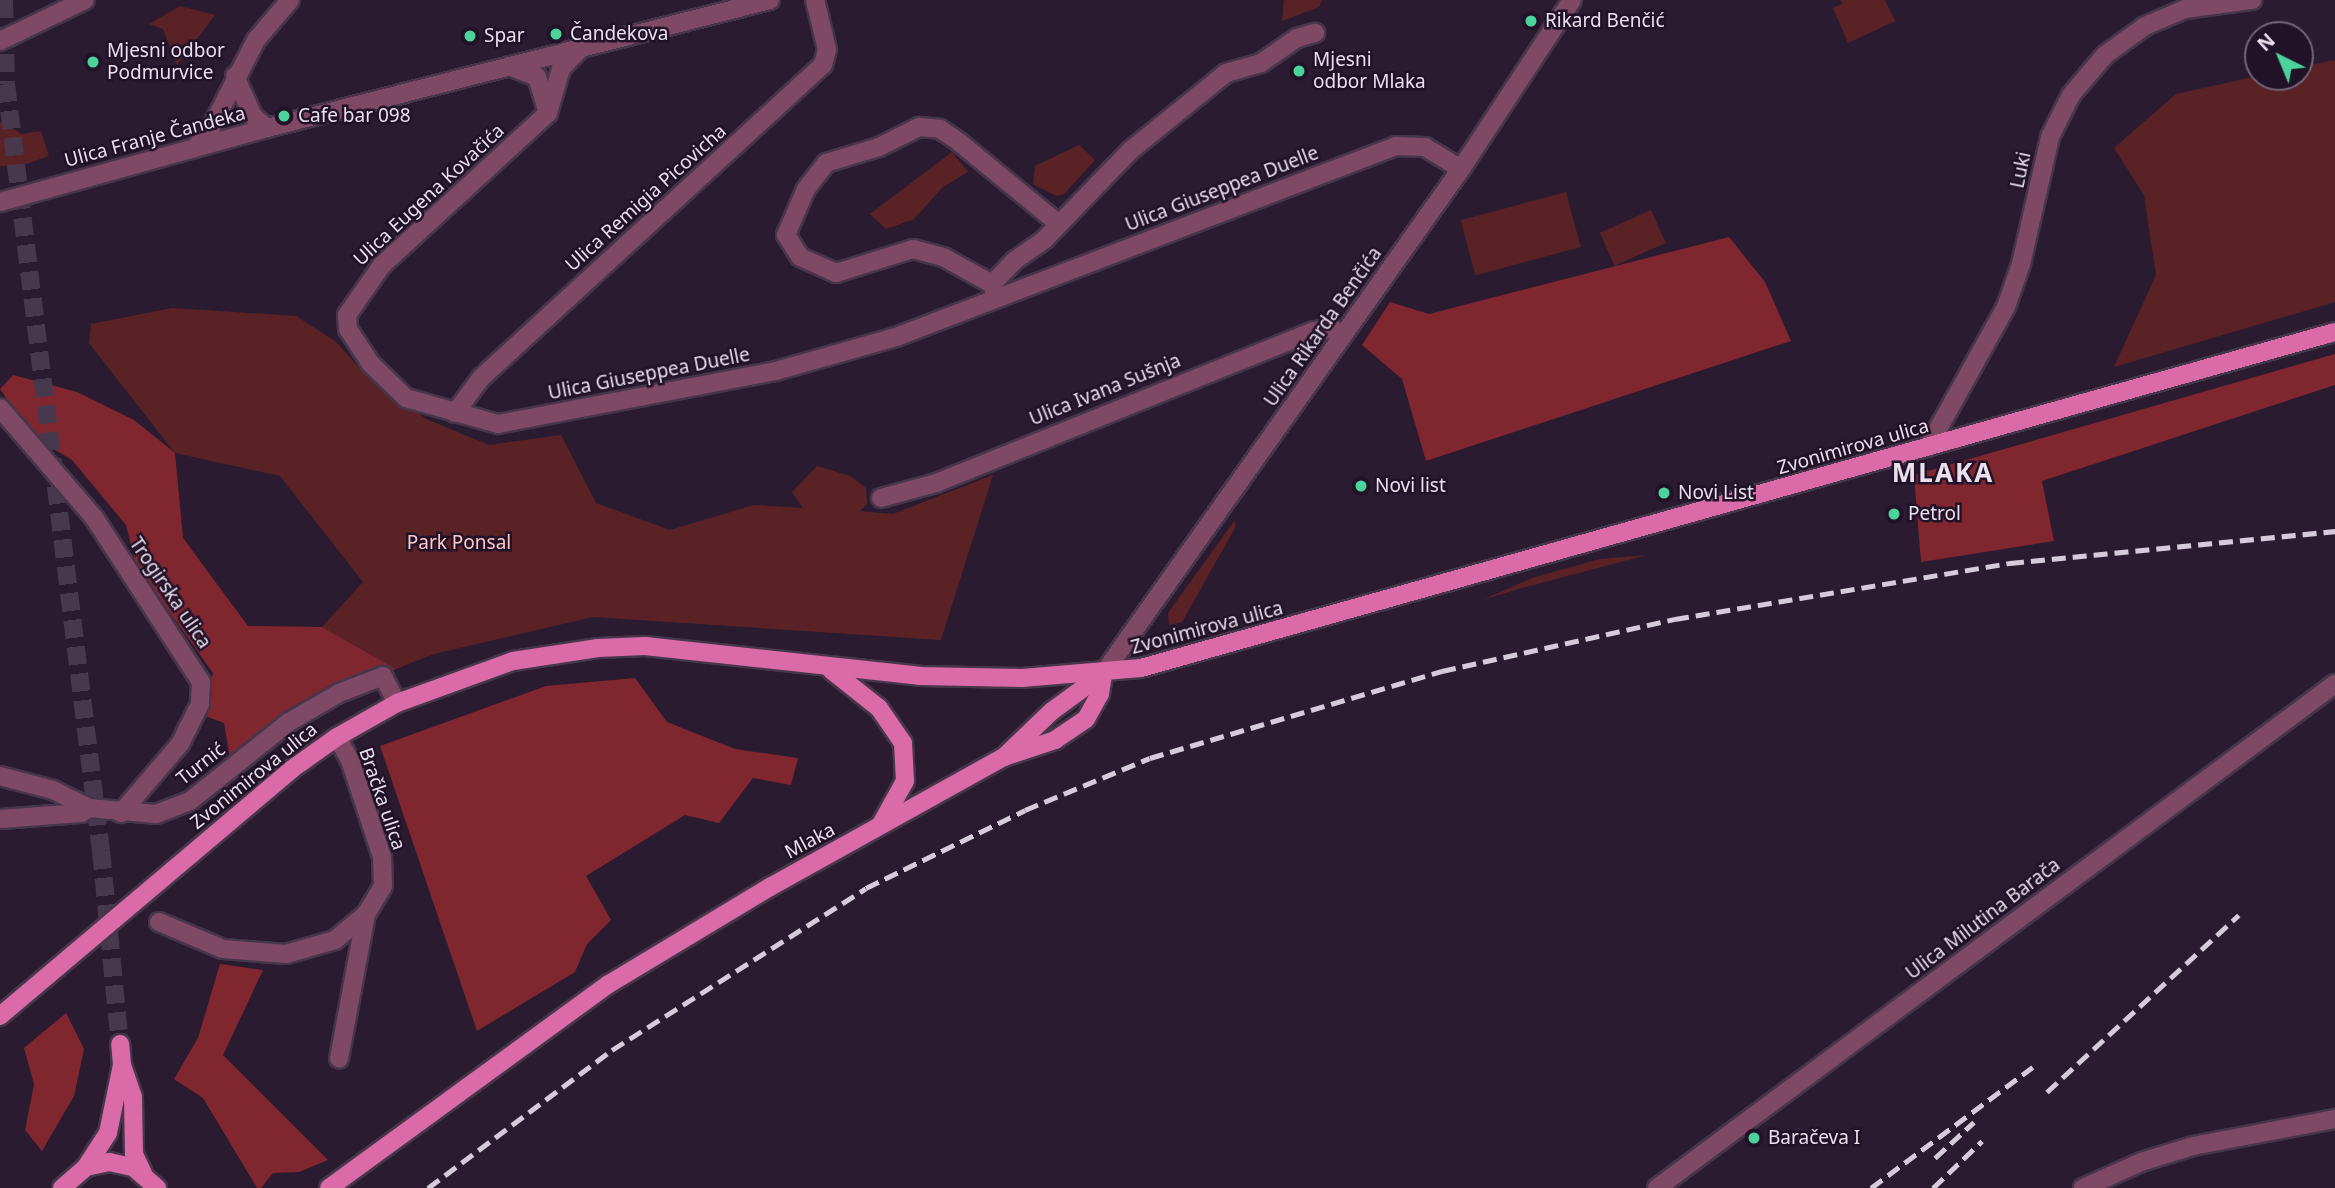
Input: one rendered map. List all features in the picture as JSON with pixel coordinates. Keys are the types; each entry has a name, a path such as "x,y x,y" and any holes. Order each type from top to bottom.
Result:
{"main road":[{"name":"Zvonimirova ulica","path":"0,1016 292,769 337,737 397,703 513,661 598,648 685,648 828,668 997,678 1103,674 1168,663 2335,332"},
{"path":"828,668 888,718 906,758 902,792 876,829"},
{"path":"1004,757 1055,740 1086,719 1100,694 1103,674"},
{"path":"1004,757 1071,695 1103,674"},
{"name":"Mlaka","path":"329,1188 637,967 769,887 1004,757"},
{"path":"120,1044 122,1065 132,1097 134,1154 143,1173 157,1188"},
{"path":"62,1188 86,1167 108,1133 122,1065"},
{"path":"86,1167 121,1163 143,1173"}],"street":[{"path":"0,41 85,0"},
{"path":"195,148 212,126 235,76 256,40 290,0"},
{"name":"Ulica Franje Čandeka","path":"0,202 267,128 770,0"},
{"name":"Ulica Remigia Picovicha","path":"454,413 481,377 823,65 827,50 815,0"},
{"name":"Ulica Rikarda Benčića","path":"1103,674 1461,169 1572,0"},
{"name":"Luki","path":"1928,447 2006,307 2021,264 2050,137 2071,95 2105,55 2145,26 2185,9 2252,0"},
{"name":"Ulica Giuseppea Duelle","path":"994,291 1131,150 1226,73 1261,63 1297,38 1315,33"},
{"path":"548,113 561,69 581,48"},
{"path":"509,66 537,77 548,113"},
{"path":"235,76 253,116 267,128"},
{"name":"Ulica Eugena Kovačića","path":"348,315 382,265 548,113"},
{"path":"994,291 943,257 913,249 886,254 849,272 836,273 800,257 786,235 806,189 826,163 879,147 919,127 940,129 959,142 1059,224"},
{"name":"Ulica Giuseppea Duelle","path":"348,315 354,339 391,388 424,405 498,424 776,371 853,352 994,291 1396,146 1425,147 1461,169"},
{"name":"Ulica Ivana Sušnja","path":"881,498 936,483 1314,331 1333,329 1343,335"},
{"name":"Trogirska ulica","path":"0,408 95,519 201,682 200,704 180,744 121,813"},
{"name":"Turnić","path":"0,776 53,790 89,808 121,813 156,814 190,801 289,722 360,684 383,676 397,703"},
{"name":"Ulica Milutina Barača","path":"1657,1188 2335,684"},
{"name":"Bračka ulica","path":"159,922 223,949 286,954 335,940 366,914 383,886 382,857 351,760 337,737"},
{"path":"0,819 81,813 89,808"},
{"name":"Bračka ulica","path":"339,1058 366,914"},
{"path":"2083,1188 2141,1162 2193,1146 2306,1122 2335,1119"}],"green space":[{"path":"1284,0 1322,0 1319,7 1282,21"},
{"path":"1840,0 1885,0 1895,21 1848,43 1833,8 1842,4"},
{"path":"180,6 215,15 177,65 163,29 149,24"},
{"path":"2335,60 2335,302 2114,367 2156,275 2144,195 2114,148 2176,94 2244,79 2244,91 2314,91 2314,64"},
{"path":"0,121 22,134 41,131 49,156 23,165 0,166"},
{"path":"1079,145 1095,160 1064,194 1057,196 1033,184 1035,166"},
{"path":"952,152 968,172 943,187 914,219 886,229 870,214"},
{"path":"1566,192 1581,247 1475,275 1461,220"},
{"path":"1651,210 1666,243 1614,266 1600,233"},
{"name":"Park Ponsal","path":"172,308 296,316 335,341 364,373 426,419 489,445 561,435 596,503 670,530 754,505 803,508 792,492 817,466 850,476 866,488 867,504 860,511 893,514 993,475 941,640 593,617 434,654 396,669 322,627 363,582 280,476 175,453 89,343 91,324"},
{"path":"1235,520 1235,528 1182,622 1169,625 1168,613"},
{"path":"1647,555 1482,600 1532,578 1600,559"}],"shaded area":[{"path":"1729,237 1765,282 1791,341 1426,461 1402,379 1362,345 1390,302 1429,314"},
{"path":"2335,354 2335,385 2042,481 2054,541 1921,562 1914,475"},
{"path":"13,375 77,392 134,420 175,453 183,538 248,626 322,627 396,669 328,706 233,777 224,723 200,714 213,673 136,565 126,525 72,460 31,435 0,389"},
{"path":"635,678 667,722 735,749 798,758 791,785 753,778 719,823 685,815 586,876 611,920 587,944 575,972 477,1031 380,746 546,686"},
{"path":"220,964 263,970 223,1055 328,1160 299,1172 273,1173 261,1188 257,1188 203,1098 174,1079 198,1038"},
{"path":"66,1013 84,1049 74,1096 42,1151 25,1130 34,1084 24,1048"}],"tunnel":[{"path":"4,0 6,84 101,851 120,1044"}],"railway":[{"path":"428,1188 612,1050 866,888 1025,810 1150,758 1442,671 1675,619 2010,563 2335,531"},
{"path":"2047,1092 2239,915"},
{"path":"1871,1188 2033,1067"},
{"path":"1935,1158 1974,1122"},
{"path":"1933,1188 1982,1141"}],"place":[{"name":"Rikard Benčić","path":"1531,21"},
{"name":"Čandekova","path":"556,34"},
{"name":"Spar","path":"470,36"},
{"name":"Mjesni odbor Podmurvice","path":"93,62"},
{"name":"Mjesni odbor Mlaka","path":"1299,71"},
{"name":"Cafe bar 098","path":"284,116"},
{"name":"Novi list","path":"1361,486"},
{"name":"Novi List","path":"1664,493"},
{"name":"Petrol","path":"1894,514"},
{"name":"Baračeva I","path":"1754,1138"}],"district":[{"name":"MLAKA","path":"1943,473"}]}
